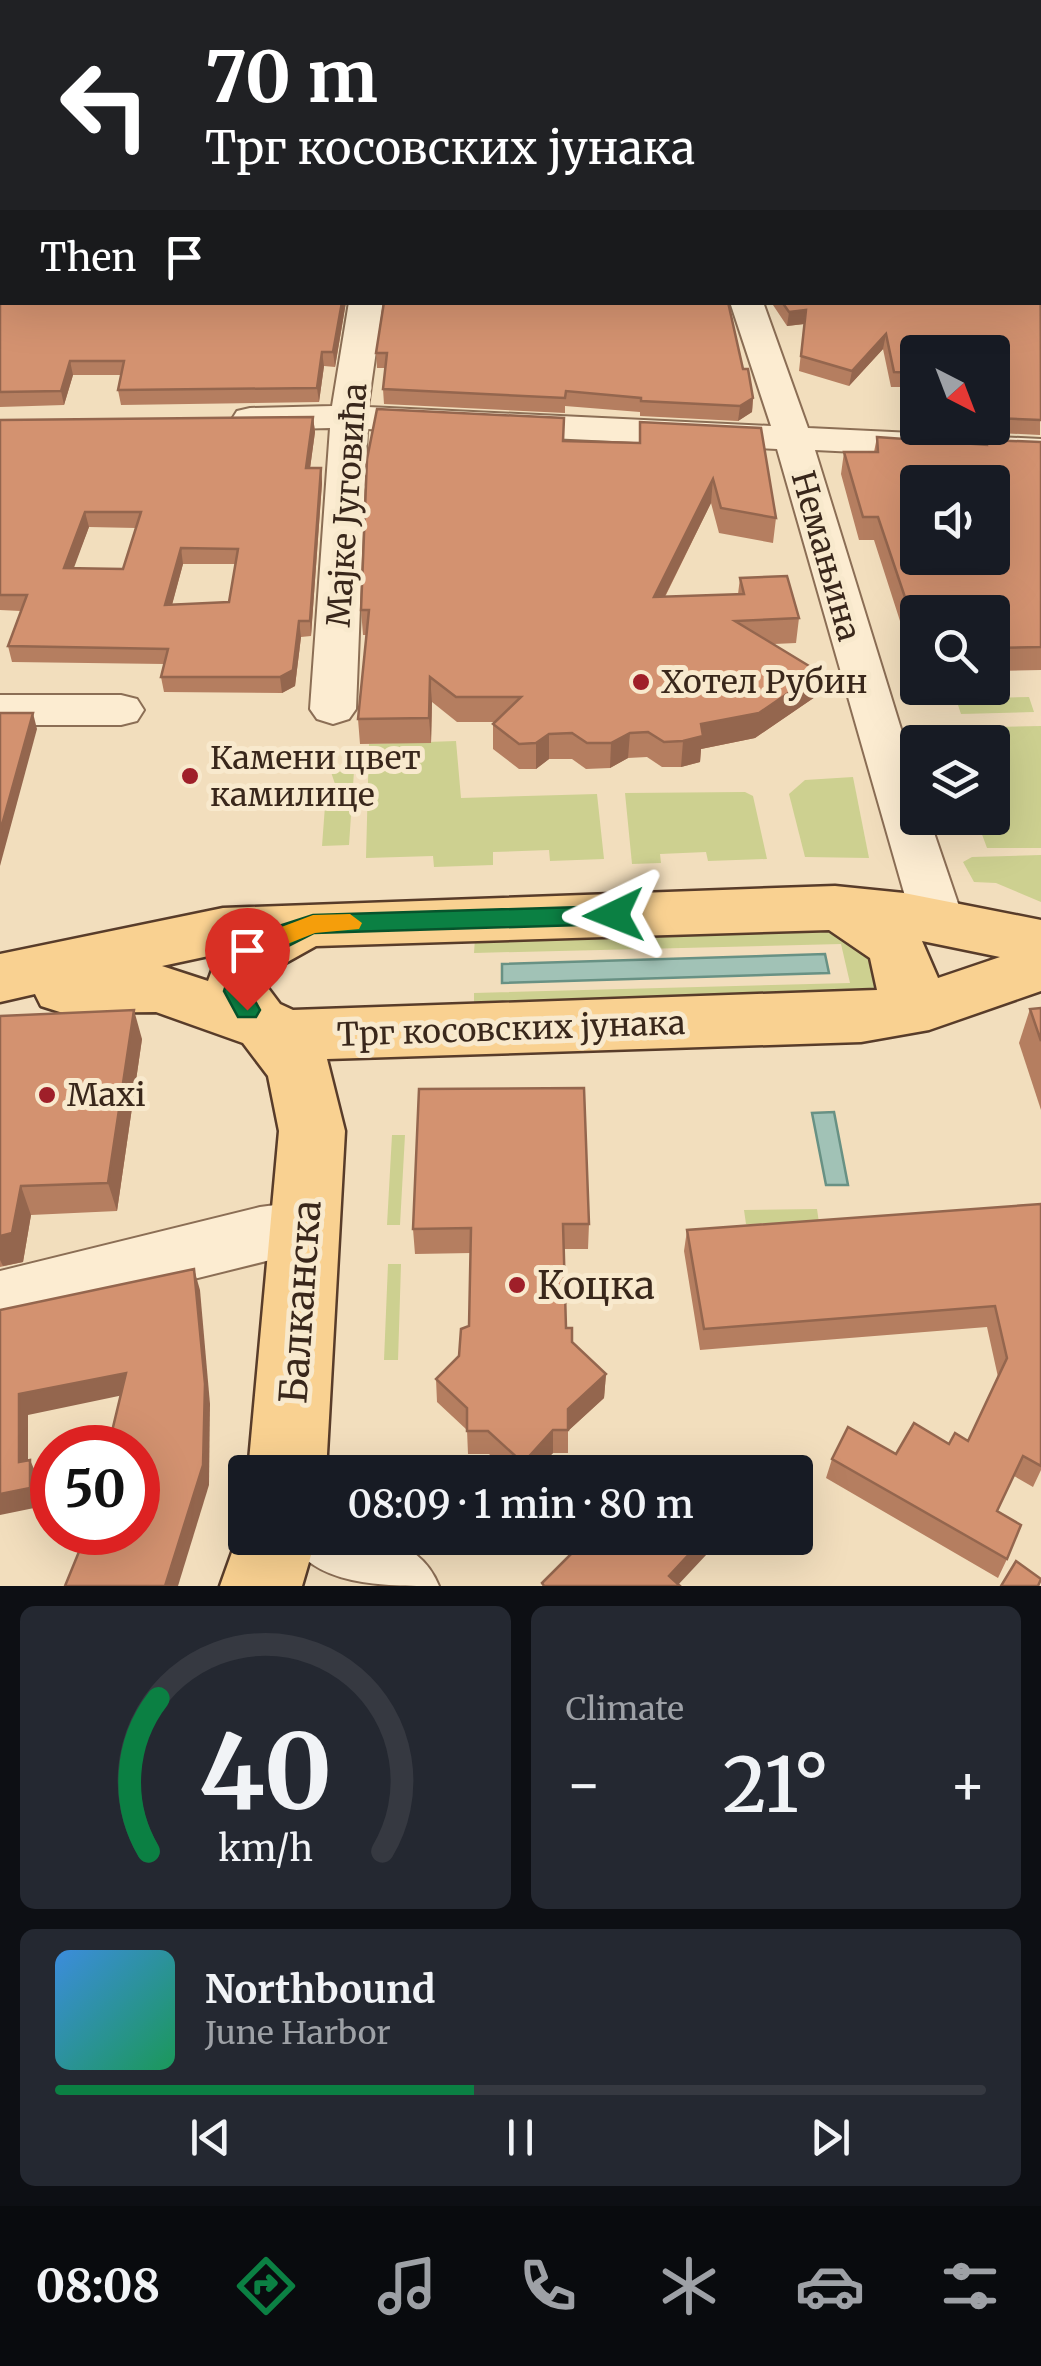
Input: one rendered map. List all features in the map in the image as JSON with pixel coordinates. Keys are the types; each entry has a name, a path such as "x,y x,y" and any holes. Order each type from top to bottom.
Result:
{"main road":[{"path":"834,908 889,937 906,962 884,1005"},
{"path":"0,978 223,930 313,924 865,908 1041,943"},
{"path":"262,1025 236,991 246,957 282,935 313,924"},
{"path":"884,1005 934,968 940,948 939,924"},
{"name":"Трг косовских јунака","path":"0,986 157,988 288,1034 398,1033 884,1005 930,1006 1041,968"},
{"name":"Балканска","path":"262,1025 298,1068 312,1131 287,1455"},
{"name":"Балканска","path":"312,1131 331,1084 344,1068 398,1033"},
{"path":"261,1586 271,1555"}],"street":[{"name":"Мајке Југовића","path":"333,709 350,417 366,305"},
{"name":"Немањина","path":"747,305 792,438 884,753 939,924"},
{"path":"220,420 350,417 1041,450"},
{"path":"0,710 121,710"},
{"path":"0,1299 260,1234 306,1227"},
{"path":"352,1555 404,1586"}],"green space":[{"path":"1029,697 1034,712 961,714 958,705 1010,705 1010,698"},
{"path":"1041,726 1041,848 987,848 982,835 1010,835 1010,727"},
{"path":"456,741 461,798 597,794 604,859 550,861 549,850 493,852 493,865 434,867 433,856 366,858 369,744"},
{"path":"354,771 349,845 322,846 325,806 342,805 331,772"},
{"path":"853,777 869,858 805,857 789,794 805,780"},
{"path":"745,792 753,796 767,859 708,861 706,852 660,854 661,863 632,864 625,793"},
{"path":"1041,855 1041,902 996,883 974,882 963,862 972,857"},
{"path":"836,927 874,937 878,990 474,1009 474,993 850,983 841,944 474,953 475,938"},
{"path":"392,1135 405,1135 400,1225 387,1225"},
{"path":"817,1209 819,1223 746,1224 744,1210"},
{"path":"388,1264 401,1264 398,1360 384,1360"}],"water":[{"path":"825,954 829,973 502,983 502,964"},
{"path":"834,1112 848,1185 826,1185 812,1113"}],"building":[{"path":"0,305 341,305 333,352 322,352 317,388 118,390 124,361 70,361 61,391 0,392"},
{"path":"384,305 729,305 753,398 740,406 641,401 566,391 565,398 383,389 387,353 376,353"},
{"path":"784,305 1041,305 1041,420 1010,419 1010,335 900,335 900,372 894,372 886,334 852,371 801,356 806,310 789,312"},
{"path":"377,409 564,418 563,441 640,443 640,422 761,428 776,518 721,508 713,479 654,597 744,594 740,578 787,576 799,618 735,621 819,672 759,713 701,724 703,736 683,741 664,742 648,732 630,733 611,743 587,743 572,733 549,734 536,743 519,744 493,724 521,697 456,697 430,677 429,718 358,719 369,610 361,610 367,459"},
{"path":"313,417 306,468 321,468 310,621 299,621 293,670 280,677 161,677 168,649 8,646 27,595 0,595 0,420","holes":["85,512 141,512 123,569 64,568","181,548 238,549 229,602 165,605"]},
{"path":"877,437 900,439 900,445 1041,442 1041,647 1010,648 1010,595 904,595 878,517 863,517 844,452 878,452"},
{"path":"0,713 33,713 0,832"},
{"path":"1041,1008 1041,1041 1030,1009"},
{"path":"134,1010 108,1183 21,1186 12,1233 0,1236 0,1016"},
{"name":"Коцка","path":"584,1088 589,1224 563,1224 566,1328 572,1328 572,1342 606,1374 568,1409 568,1430 553,1430 530,1455 514,1455 488,1431 467,1431 467,1408 436,1379 459,1356 461,1329 469,1326 471,1228 413,1229 419,1089"},
{"path":"1041,1204 1041,1466 1023,1456 997,1511 1021,1525 1007,1559 832,1459 848,1427 896,1454 914,1423 949,1444 955,1433 968,1441 1007,1358 995,1306 704,1329 687,1230"},
{"path":"194,1269 205,1384 203,1465 165,1586 65,1586 78,1555 160,1555 160,1425 114,1425 126,1373 19,1394 19,1462 30,1460 30,1488 0,1494 0,1310"},
{"path":"570,1555 688,1555 669,1576 680,1586 542,1583"},
{"path":"1016,1561 1041,1579 1038,1586 1001,1586"}],"slow traffic":[{"path":"267,942 313,924 350,923"}],"place":[{"name":"Хотел Рубин","path":"641,682"},
{"name":"Камени цвет камилице","path":"190,776"},
{"name":"Maxi","path":"47,1095"},
{"name":"Коцка","path":"517,1285"}],"route":[{"path":"247,1010 236,991 246,957 282,935 313,924 614,915"}]}
